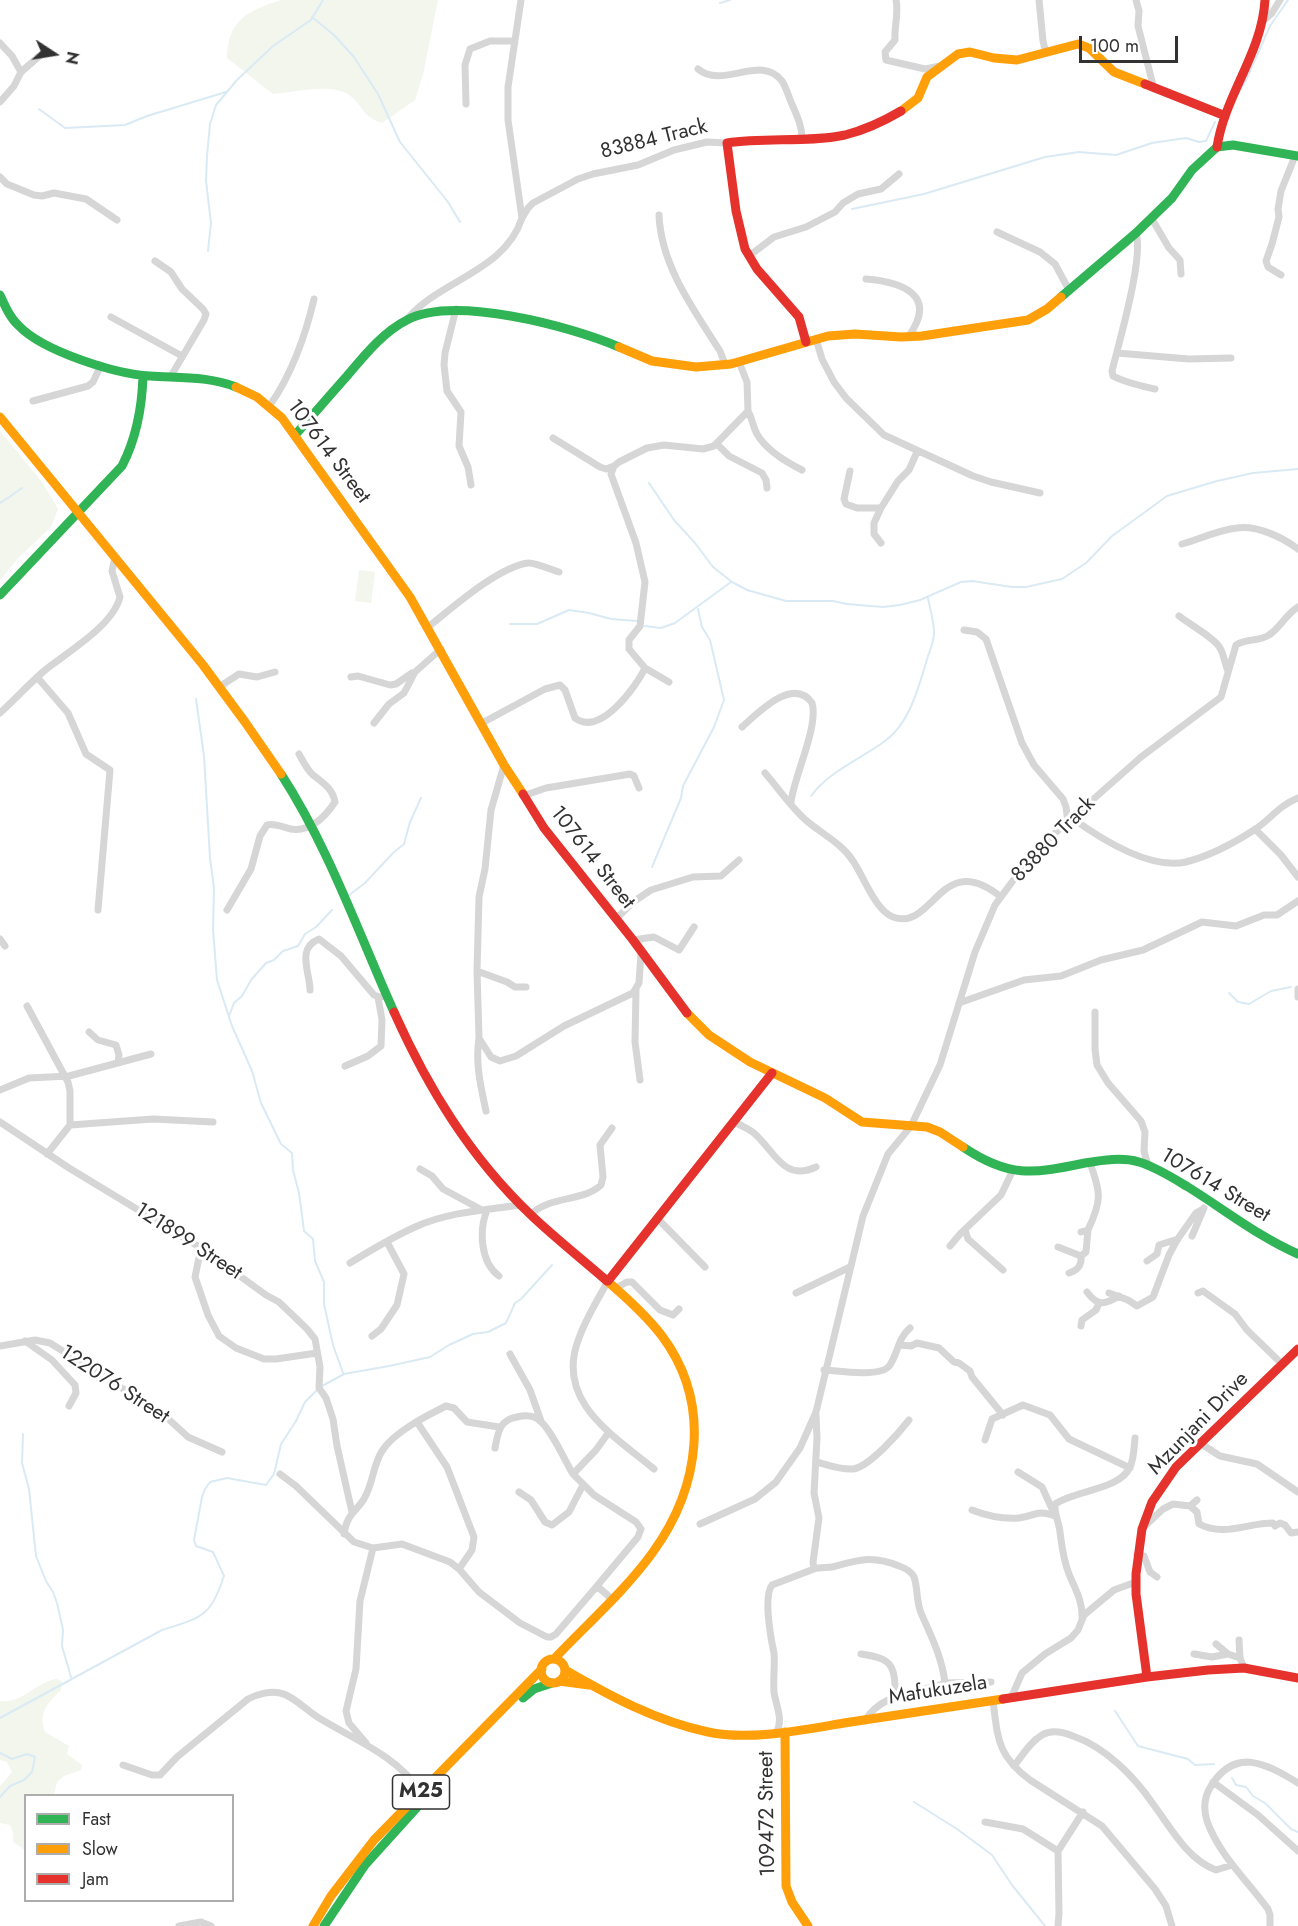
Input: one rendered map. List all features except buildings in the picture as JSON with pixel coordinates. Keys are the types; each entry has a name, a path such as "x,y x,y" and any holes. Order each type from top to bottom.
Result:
{"street":[{"path":"521,0 508,87 508,120 522,218"},
{"path":"896,0 895,40 885,52 886,60 925,69 940,66 965,51 1011,60 1024,59 1073,45 1083,46 1089,48 1114,72 1223,115"},
{"path":"1039,0 1043,41 1047,52"},
{"path":"1136,0 1139,11 1138,26 1154,88"},
{"path":"1217,147 1223,115 1264,20 1265,0"},
{"path":"1264,20 1272,13 1280,0"},
{"path":"466,104 465,65 470,49 490,41 514,41"},
{"path":"0,43 12,56 21,72"},
{"path":"0,102 14,86 21,72 44,52"},
{"name":"83884 Track","path":"406,320 418,306 429,298 490,262 502,252 514,238 522,218 533,203 583,177 638,165 674,150 707,142 727,143 762,138 837,136 857,132 917,100 927,77 940,66"},
{"path":"698,69 706,74 719,77 754,70 773,73 783,82 800,126 802,138"},
{"path":"727,143 736,211 743,242 749,256 801,322 846,399 884,435 916,452 991,482 1040,493"},
{"path":"296,434 374,345 406,320 428,312 456,309 558,326 593,336 652,361 672,366 696,367 739,362 811,340 840,334 908,337 1028,320 1047,309 1152,219 1172,198 1201,159 1217,147 1233,145 1296,156 1281,191 1278,220 1266,261 1268,267 1281,275"},
{"path":"749,256 774,237 806,227 836,212 843,203 858,194 881,189 899,174"},
{"path":"0,177 7,184 34,195 54,193 86,199 117,220"},
{"path":"659,215 661,240 673,273 720,351 725,364"},
{"path":"1152,219 1169,248 1180,260 1181,274"},
{"path":"997,232 1040,252 1055,264 1069,290"},
{"path":"1136,233 1139,241 1136,268 1112,371 1113,376 1139,386 1155,389"},
{"path":"155,261 171,272 182,289 206,314 171,376"},
{"path":"866,279 898,284 912,292 920,313 916,327 908,337"},
{"name":"107614 Street","path":"0,295 19,328 33,338 101,366 143,376 171,376 224,382 255,395 270,405 296,434 393,573 441,649 504,765 558,848 633,940 701,1029 719,1043 772,1073 825,1098 862,1122 927,1127 940,1132 984,1161 1013,1170 1029,1172 1119,1159 1148,1166 1208,1199 1271,1242 1298,1254"},
{"path":"270,405 281,388 308,326 314,299"},
{"path":"456,309 444,365 447,391 461,412 459,446 468,467 471,485"},
{"path":"111,317 182,356"},
{"path":"1117,353 1189,359 1232,358"},
{"path":"739,362 747,382 748,411 757,433 765,445 786,462 802,470"},
{"path":"33,401 88,386 93,382 101,366"},
{"path":"0,595 122,466 139,422 143,376"},
{"path":"553,438 606,469 642,449 656,446 703,449 717,444 748,411"},
{"name":"M25","path":"0,417 219,687 281,773 311,826 383,997 439,1103 467,1144 520,1205 652,1322 673,1351 688,1389 694,1415 692,1472 680,1508 662,1540 613,1600 590,1624 554,1659 546,1662 514,1699 378,1835 352,1865 313,1926"},
{"path":"717,444 729,456 762,473 767,488"},
{"path":"881,543 875,537 873,530 881,508 898,481 909,471 916,452"},
{"path":"614,466 612,478 636,543 645,582 640,626 631,636 629,643 632,654 645,668 669,682"},
{"path":"850,471 844,499 846,504 857,508 881,508"},
{"path":"1182,544 1239,527 1278,537 1298,549"},
{"path":"0,712 37,677 85,641 119,602 112,571 115,557"},
{"path":"427,628 487,581 529,562 559,572"},
{"name":"83880 Track","path":"816,1412 824,1370 863,1216 888,1154 911,1126 946,1052 975,952 990,914 1031,858 1070,820 1141,757 1217,701 1224,691 1236,645 1245,640 1268,635 1289,612 1298,607"},
{"path":"1179,616 1220,647 1229,674"},
{"path":"964,630 977,632 986,639 1022,742 1034,765 1063,799 1070,820 1108,843 1144,858 1162,862 1185,862 1255,829 1283,805 1298,798"},
{"path":"351,677 358,676 393,685 415,672 441,649"},
{"path":"482,723 544,688 556,685 564,688 572,712 578,720 584,722 594,720 621,704 632,692 645,668"},
{"path":"219,687 239,674 257,677 275,672"},
{"path":"374,723 389,704 404,693 415,672"},
{"path":"37,677 68,713 86,754 107,766 111,772 98,910"},
{"path":"742,727 762,709 789,694 804,695 812,703 811,730 794,783 791,802"},
{"path":"227,910 251,869 259,840 267,825 296,829 311,826 323,818 335,800 326,785 309,770 299,754"},
{"path":"486,1112 477,1057 479,897 491,810 504,765"},
{"path":"765,773 806,820 847,853 879,905 891,916 911,917 941,893 961,881 976,881 1001,897"},
{"path":"523,796 552,787 630,774 634,776 639,789"},
{"path":"1255,829 1298,877"},
{"path":"616,919 633,902 651,890 693,876 721,876 739,860"},
{"path":"959,1003 1024,980 1061,976 1101,960 1143,950 1202,922 1236,926 1264,915 1277,915 1298,900"},
{"path":"633,940 654,937 680,950 694,927"},
{"path":"0,939 6,946"},
{"path":"310,990 306,954 314,941 319,939 341,956 367,987 383,997 380,1048 345,1066"},
{"path":"640,1080 635,1042 636,990 640,978 641,953"},
{"path":"477,971 516,987 526,987"},
{"path":"1298,989 1298,998"},
{"path":"479,1038 491,1057 500,1061 508,1059 564,1026 636,990"},
{"path":"27,1006 68,1082 70,1091 70,1125 47,1154"},
{"path":"1095,1012 1097,1065 1108,1083 1141,1121 1145,1132 1144,1150 1148,1166"},
{"path":"89,1032 98,1040 116,1045 118,1063"},
{"path":"0,1089 34,1077 87,1072 151,1054"},
{"path":"654,1469 609,1432 584,1406 573,1372 575,1349 608,1281 772,1073"},
{"path":"70,1125 145,1119 213,1122"},
{"name":"121899 Street","path":"0,1122 47,1154 201,1248 282,1304 312,1335 320,1367 318,1383 335,1425 339,1457 352,1512"},
{"path":"735,1122 754,1133 784,1168 804,1173 816,1167"},
{"path":"531,1214 544,1204 588,1192 601,1185 603,1177 600,1145 612,1128"},
{"path":"1081,1256 1086,1252 1084,1231 1095,1215 1099,1189 1090,1163"},
{"path":"420,1169 432,1176 443,1189 484,1210"},
{"path":"950,1246 1002,1195 1013,1170"},
{"path":"1192,1236 1208,1199"},
{"path":"350,1263 426,1223 467,1212 520,1205"},
{"path":"1109,1293 1137,1306 1153,1298 1178,1239 1196,1213 1203,1209"},
{"path":"484,1210 482,1227 485,1256 491,1269 499,1276"},
{"path":"657,1218 705,1267"},
{"path":"965,1230 972,1242 1003,1270"},
{"path":"1147,1261 1157,1254 1159,1245 1178,1239"},
{"path":"372,1336 381,1329 395,1309 404,1274 387,1242"},
{"path":"1058,1247 1081,1256"},
{"path":"201,1248 195,1277 208,1316 219,1336 236,1348 264,1359 317,1353"},
{"path":"1069,1273 1076,1271 1082,1262 1081,1256"},
{"path":"796,1293 850,1267"},
{"path":"616,1288 632,1282 664,1313 673,1315 679,1309"},
{"path":"1198,1293 1203,1291 1235,1314 1246,1330 1281,1364"},
{"path":"1087,1292 1091,1298 1104,1304 1119,1296"},
{"path":"1081,1326 1082,1320 1096,1310 1100,1303"},
{"path":"824,1370 879,1372 889,1367 900,1345 902,1334 909,1328"},
{"name":"122076 Street","path":"0,1346 40,1340 50,1343 156,1409 188,1437 222,1452"},
{"path":"25,1341 54,1362 75,1385 76,1393 69,1406"},
{"path":"900,1345 911,1346 917,1343 939,1348 954,1362 970,1371 972,1377 1003,1415"},
{"path":"280,1474 296,1486 354,1542 373,1548 402,1544 450,1562 479,1592 520,1623 549,1637 556,1634 638,1537 641,1529 636,1522 607,1504 573,1474 541,1421 530,1390 510,1354"},
{"name":"Mzunjani Drive","path":"1147,1677 1136,1582 1137,1555 1142,1529 1152,1502 1176,1467 1281,1364 1296,1354"},
{"path":"985,1440 992,1419 1023,1405 1050,1415 1069,1439 1130,1468"},
{"path":"344,1534 345,1525 352,1512 368,1491 382,1450 389,1442 417,1422 446,1406 454,1408 467,1422 499,1427"},
{"path":"814,1569 819,1518 814,1493 817,1462 816,1412"},
{"path":"700,1524 755,1499 776,1482 800,1448 816,1412"},
{"path":"495,1448 499,1427 506,1420 531,1416 541,1421"},
{"path":"817,1462 845,1468 859,1467 898,1435 909,1420"},
{"path":"417,1422 447,1467 474,1538 472,1550 459,1569"},
{"path":"573,1474 596,1450 609,1432"},
{"path":"1055,1516 1055,1504 1064,1498 1104,1486 1126,1474 1130,1468 1135,1438"},
{"path":"1200,1443 1220,1456 1257,1464 1298,1492"},
{"path":"1018,1472 1042,1487 1055,1516 1060,1531 1063,1555 1079,1595 1082,1619"},
{"path":"519,1492 531,1500 545,1522 552,1525 569,1512 583,1485"},
{"path":"1190,1506 1197,1500"},
{"path":"1142,1529 1163,1509 1173,1504 1190,1506 1197,1512 1199,1524 1210,1530 1225,1531 1260,1523 1274,1523 1275,1526 1280,1523 1285,1525 1291,1533 1298,1532"},
{"path":"972,1510 988,1517 1019,1518 1039,1512 1055,1516"},
{"path":"366,1745 366,1742 349,1723 346,1711 356,1669 360,1601 373,1548"},
{"path":"1137,1555 1144,1556 1150,1572 1157,1577"},
{"path":"781,1733 775,1693 769,1590 772,1584 814,1569 867,1558 890,1562 910,1571 915,1579 919,1606 939,1654 945,1683"},
{"path":"1011,1698 1022,1673 1045,1654 1071,1638 1078,1630 1084,1615 1114,1590 1136,1582"},
{"path":"597,1586 613,1600"},
{"name":"M25","path":"324,1926 356,1877 407,1816 529,1692 556,1682 564,1675 564,1667 571,1649 590,1624"},
{"path":"1239,1640 1240,1658 1244,1668"},
{"path":"1216,1644 1228,1654 1240,1658"},
{"path":"861,1654 880,1657 889,1663 895,1677 896,1698"},
{"path":"1194,1654 1212,1657 1228,1654"},
{"path":"554,1659 591,1686"},
{"name":"Mafukuzela","path":"591,1686 658,1718 709,1732 740,1735 781,1733 1147,1677 1208,1670 1244,1668 1298,1678"},
{"path":"542,1669 544,1679 591,1686"},
{"path":"865,1721 876,1707 896,1698 945,1683 991,1682"},
{"path":"123,1765 160,1776 177,1756 248,1700 256,1695 274,1693 286,1695 318,1718 366,1745 406,1772 421,1792"},
{"path":"993,1701 1001,1748 1014,1766 1102,1826 1155,1889 1166,1906 1172,1926"},
{"path":"1014,1766 1030,1745 1042,1735 1062,1732 1088,1742 1124,1770 1141,1787 1176,1836 1202,1862 1216,1870 1232,1865"},
{"name":"109472 Street","path":"781,1733 786,1886 792,1902 808,1926"},
{"path":"1270,1926 1268,1909 1219,1846 1206,1814 1204,1798 1223,1768 1243,1762 1264,1765 1298,1783"},
{"path":"1213,1782 1258,1815 1298,1851"},
{"path":"1058,1926 1058,1851 1083,1812"},
{"path":"985,1822 1023,1829 1058,1851"},
{"path":"179,1926 201,1922 211,1926"}],"shaded area":[{"path":"281,0 438,0 423,74 415,100 382,123 368,115 353,98 337,90 315,89 273,94 227,58 228,45 231,34 242,18 259,8"},
{"path":"0,431 42,482 58,509 51,527 18,558 0,580"},
{"path":"359,570 375,572 371,603 355,601"},
{"path":"56,1679 62,1681 61,1690 43,1714 45,1732 69,1746 67,1754 82,1765 81,1770 64,1776 57,1782 54,1794 24,1794 24,1849 13,1842 10,1825 0,1823 0,1786 12,1772 7,1762 0,1760 0,1701 15,1699"}],"waterway":[{"path":"208,251 211,223 206,181 207,156 210,124 216,105 237,80 273,46 311,20 323,0"},
{"path":"720,3 730,0"},
{"path":"1232,105 1248,76 1270,26 1288,0"},
{"path":"312,17 334,35 354,57 378,94 400,142 448,202 460,222"},
{"path":"39,109 65,128 125,125 226,92"},
{"path":"852,209 924,194 1045,157 1079,152 1116,155 1152,143 1186,138 1199,142 1206,141 1215,122"},
{"path":"649,483 674,520 713,567 747,590 786,601 833,601 883,607 920,600 961,582 972,581 1026,587 1062,579 1086,563 1112,536 1167,496 1253,473 1298,469"},
{"path":"12,495 22,488"},
{"path":"0,503 11,496"},
{"path":"644,626 661,628 675,623 731,582"},
{"path":"811,796 836,772 885,741 894,733 908,713 933,640 934,626 928,598"},
{"path":"652,867 681,798 683,786 714,727 724,700 710,640 702,627 698,609"},
{"path":"510,624 537,624 569,610 611,619 637,621"},
{"path":"196,699 204,756 214,888 213,929 217,980 232,1026 252,1071 261,1103 281,1144 292,1153 304,1231 313,1239 315,1261 324,1282 324,1304 333,1345 343,1373"},
{"path":"349,895 365,883 404,844 410,822 421,798"},
{"path":"229,1016 234,1003 242,996 251,980 266,963 274,960 283,951 298,946 305,934 316,927 332,910"},
{"path":"1229,993 1238,1002 1249,1004 1271,991 1291,987"},
{"path":"322,1386 344,1374 430,1357 473,1334 488,1332 506,1323 515,1303 552,1265"},
{"path":"0,1718 162,1630 196,1618 209,1608 224,1576 213,1552 196,1546 194,1540 205,1489 210,1482 227,1478 266,1485 274,1474 281,1444 305,1402 317,1390"},
{"path":"23,1434 22,1463 29,1489 36,1556 57,1603 63,1630 62,1646 71,1677"},
{"path":"1115,1711 1138,1746 1188,1759 1195,1765 1214,1764"},
{"path":"0,1753 12,1759 27,1754 35,1757 32,1772 24,1780 10,1786 0,1797"},
{"path":"1232,1778 1236,1785 1246,1787 1253,1796 1265,1803 1291,1829 1298,1832"},
{"path":"914,1802 957,1829 992,1855 1012,1885 1045,1926"}],"traffic: fast":[{"path":"1061,297 1136,233 1172,198 1192,170 1217,147 1233,145 1298,156"},
{"path":"0,295 13,319 30,335 80,360 135,374 204,379 236,387"},
{"path":"296,434 382,338 407,320 428,313 482,312 512,316 572,330 619,347"},
{"path":"0,595 122,466 138,422 143,376"},
{"path":"281,774 314,831 394,1012"},
{"path":"963,1147 994,1164 1021,1171 1050,1170 1112,1160 1139,1162 1170,1176 1256,1231 1298,1254"},
{"path":"523,1698 534,1689 552,1683"},
{"path":"324,1926 365,1865 430,1793"}],"traffic: slow":[{"path":"901,111 918,98 927,77 958,54 970,52 994,58 1017,60 1078,44 1089,48 1114,72 1145,84"},
{"path":"619,347 652,361 696,367 731,364 828,336 855,334 922,336 1028,320 1047,309 1061,297"},
{"path":"236,387 257,397 282,418 410,597 504,765 523,794"},
{"path":"0,417 203,665 281,774"},
{"path":"687,1013 709,1035 750,1062 825,1098 862,1122 927,1127 940,1132 963,1147"},
{"path":"554,1659 618,1594 653,1552 669,1527 681,1500 690,1473 694,1445 694,1417 688,1389 678,1362 662,1336 649,1321 607,1281"},
{"path":"553,1659 558,1660 564,1666 565,1671 564,1676 558,1682 553,1683 548,1682 542,1676 541,1671 542,1666 548,1660 553,1659"},
{"path":"313,1926 331,1896 374,1840 542,1669"},
{"path":"565,1670 616,1698 652,1714 689,1727 724,1734 758,1735 793,1731 1003,1699"},
{"path":"559,1681 589,1685"},
{"path":"785,1732 786,1886 792,1902 808,1926"}],"traffic: jam":[{"path":"1217,147 1227,110 1257,38 1265,0"},
{"path":"1145,84 1223,115"},
{"path":"806,342 799,317 757,269 745,249 736,211 727,143 816,139 845,135 860,131 901,111"},
{"path":"523,794 544,828 633,940 687,1013"},
{"path":"394,1012 436,1094 489,1170 531,1215 607,1281"},
{"path":"608,1281 772,1073"},
{"path":"1147,1677 1136,1594 1136,1574 1142,1529 1152,1502 1176,1467 1298,1349"},
{"path":"1003,1699 1208,1670 1244,1668 1298,1678"}]}
